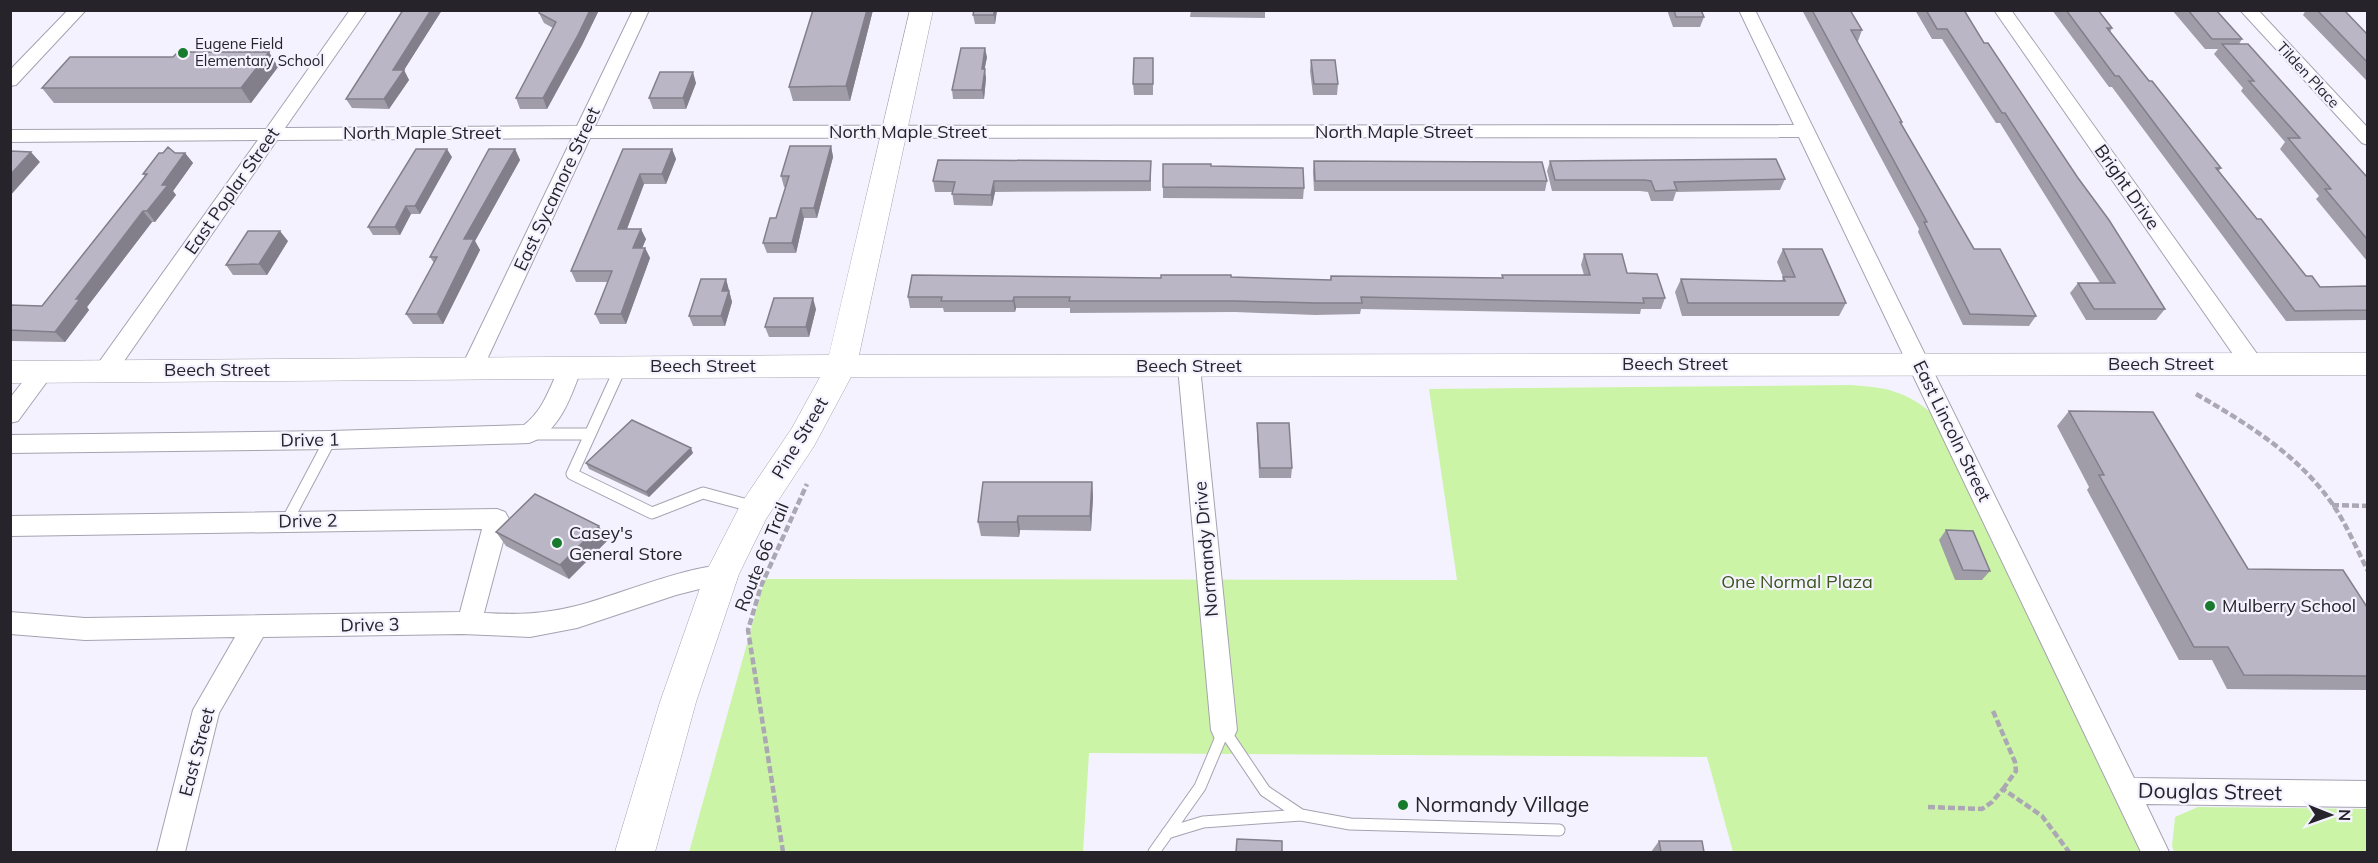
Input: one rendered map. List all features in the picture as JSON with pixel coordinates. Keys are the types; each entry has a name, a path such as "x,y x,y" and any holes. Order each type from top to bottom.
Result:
{"street":[{"path":"10,81 78,10"},
{"name":"East Poplar Street","path":"105,371 359,10"},
{"name":"East Sycamore Street","path":"472,368 641,10"},
{"name":"Pine Street","path":"635,852 678,702 722,574 757,507 803,437 842,366 922,10"},
{"name":"East Lincoln Street","path":"1747,10 2155,852"},
{"name":"Bright Drive","path":"2002,10 2252,364"},
{"name":"Tilden Place","path":"2248,10 2367,139"},
{"name":"North Maple Street","path":"10,136 584,132 1806,131"},
{"name":"Beech Street","path":"10,372 842,366 2367,364"},
{"path":"529,434 543,425 553,411 571,367"},
{"name":"Normandy Drive","path":"1189,367 1224,730"},
{"path":"10,415 44,372"},
{"name":"Drive 1","path":"10,444 330,440 529,434"},
{"name":"Drive 2","path":"10,526 497,519 469,624"},
{"name":"Drive 3","path":"10,623 85,629 469,624 530,626 577,617 676,585 722,574"},
{"name":"East Street","path":"171,852 206,710 255,627"},
{"name":"Douglas Street","path":"2125,791 2367,794"}],"lane":[{"path":"621,367 572,474 652,513 703,494 757,507"},
{"path":"529,434 590,434"},
{"path":"287,521 330,440"},
{"path":"1224,730 1265,791 1301,815"},
{"path":"1154,852 1200,787 1224,730"},
{"path":"1167,833 1203,822 1301,815 1350,824 1559,830"}],"path":[{"path":"2196,394 2233,415 2288,454 2316,483 2332,505 2367,571"},
{"name":"Route 66 Trail","path":"783,852 748,630 761,586 807,483"},
{"path":"2332,505 2367,506"},
{"path":"1929,807 1982,808 1992,802 2016,771 2015,762 1993,711"},
{"path":"2003,789 2042,816 2068,852"}],"green space":[{"name":"One Normal Plaza","path":"1850,385 1895,392 1915,401 1934,416 2140,852 1733,852 1707,757 1089,753 1083,852 689,852 765,579 1457,580 1429,389"},
{"path":"2198,807 2367,809 2367,852 2174,852 2172,846 2175,817"}],"building":[{"path":"403,10 431,10 393,70 404,70 384,99 346,99"},
{"path":"540,10 590,10 543,98 516,98 556,22 539,13"},
{"path":"813,10 867,10 846,86 789,87"},
{"path":"974,10 994,10 994,15 973,15"},
{"path":"1674,10 1701,10 1704,17 1676,17"},
{"path":"1812,10 1850,10 1862,30 1851,30 1902,122 1900,122 1974,249 2000,249 2036,316 1970,314 1924,222 1927,222"},
{"path":"1926,10 1964,10 1984,43 1988,43 2078,178 2109,220 2165,309 2094,309 2078,283 2115,283 2005,113 2002,113 1947,29 1937,29"},
{"path":"2066,10 2098,10 2112,28 2107,28 2221,168 2216,168 2257,219 2261,219 2306,276 2312,276 2320,287 2367,286 2367,310 2295,311 2119,76 2115,76"},
{"path":"2188,10 2216,10 2242,39 2212,39"},
{"path":"2317,10 2344,10 2367,34 2367,62"},
{"path":"2222,44 2248,44 2367,177 2367,239 2325,189 2331,189 2288,138 2300,138 2249,81 2254,81"},
{"path":"961,48 985,48 982,90 952,90"},
{"path":"178,52 269,52 241,88 42,88 70,57 173,57"},
{"path":"1134,58 1153,58 1153,84 1133,84"},
{"path":"1311,60 1335,60 1338,84 1314,84"},
{"path":"660,72 693,72 683,98 649,98"},
{"path":"790,146 831,146 814,208 801,208 792,243 763,243 770,218 776,218 789,176 781,176"},
{"path":"168,147 175,153 185,153 162,185 168,185 147,211 143,211 76,299 80,299 55,332 10,330 10,305 42,306 147,174 143,174 159,153 163,153"},
{"path":"416,149 447,149 415,206 406,206 395,227 368,227"},
{"path":"489,149 515,149 464,239 474,239 437,314 406,314 437,257 430,257"},
{"path":"623,149 672,149 662,174 640,174 618,229 641,229 633,248 645,248 621,314 595,314 612,271 571,271"},
{"path":"10,151 31,152 10,175"},
{"path":"1776,159 1785,179 1674,182 1677,190 1655,191 1651,181 1644,180 1555,180 1550,161"},
{"path":"938,160 1151,161 1150,181 994,181 991,195 952,194 955,182 933,181"},
{"path":"1314,161 1542,162 1547,181 1315,181"},
{"path":"1163,164 1303,168 1304,188 1163,187"},
{"path":"248,231 280,231 259,264 226,265"},
{"path":"1783,249 1822,249 1846,303 1688,303 1681,279 1785,281 1783,277 1795,277"},
{"path":"1584,254 1622,254 1627,273 1657,274 1665,298 1643,298 1644,303 1361,297 1362,303 1316,303 1069,301 1070,297 1014,297 1013,301 941,301 942,297 908,297 912,275 1161,278 1161,275 1231,275 1231,277 1331,280 1331,276 1503,278 1502,275 1590,275"},
{"path":"701,279 726,279 722,291 729,291 721,316 689,316"},
{"path":"774,298 813,298 806,327 765,327"},
{"path":"2069,411 2153,412 2248,569 2343,570 2367,607 2367,676 2244,675 2228,647 2194,647 2099,475 2104,475"},
{"name":"Casey's General Store","path":"632,420 691,448 646,492 586,463"},
{"path":"1257,423 1289,423 1292,468 1260,468"},
{"path":"983,482 1092,482 1090,516 1018,516 1017,522 978,522"},
{"name":"Casey's General Store","path":"535,494 599,526 560,565 496,532"},
{"path":"1946,530 1973,531 1990,571 1963,570"},
{"path":"1237,839 1282,841 1282,852 1236,852"},
{"path":"1659,841 1702,841 1704,852 1661,852"}],"place":[{"name":"Eugene Field Elementary School","path":"183,53"},
{"name":"Casey's General Store","path":"557,543"},
{"name":"Mulberry School","path":"2210,606"},
{"name":"Normandy Village","path":"1403,805"}]}
